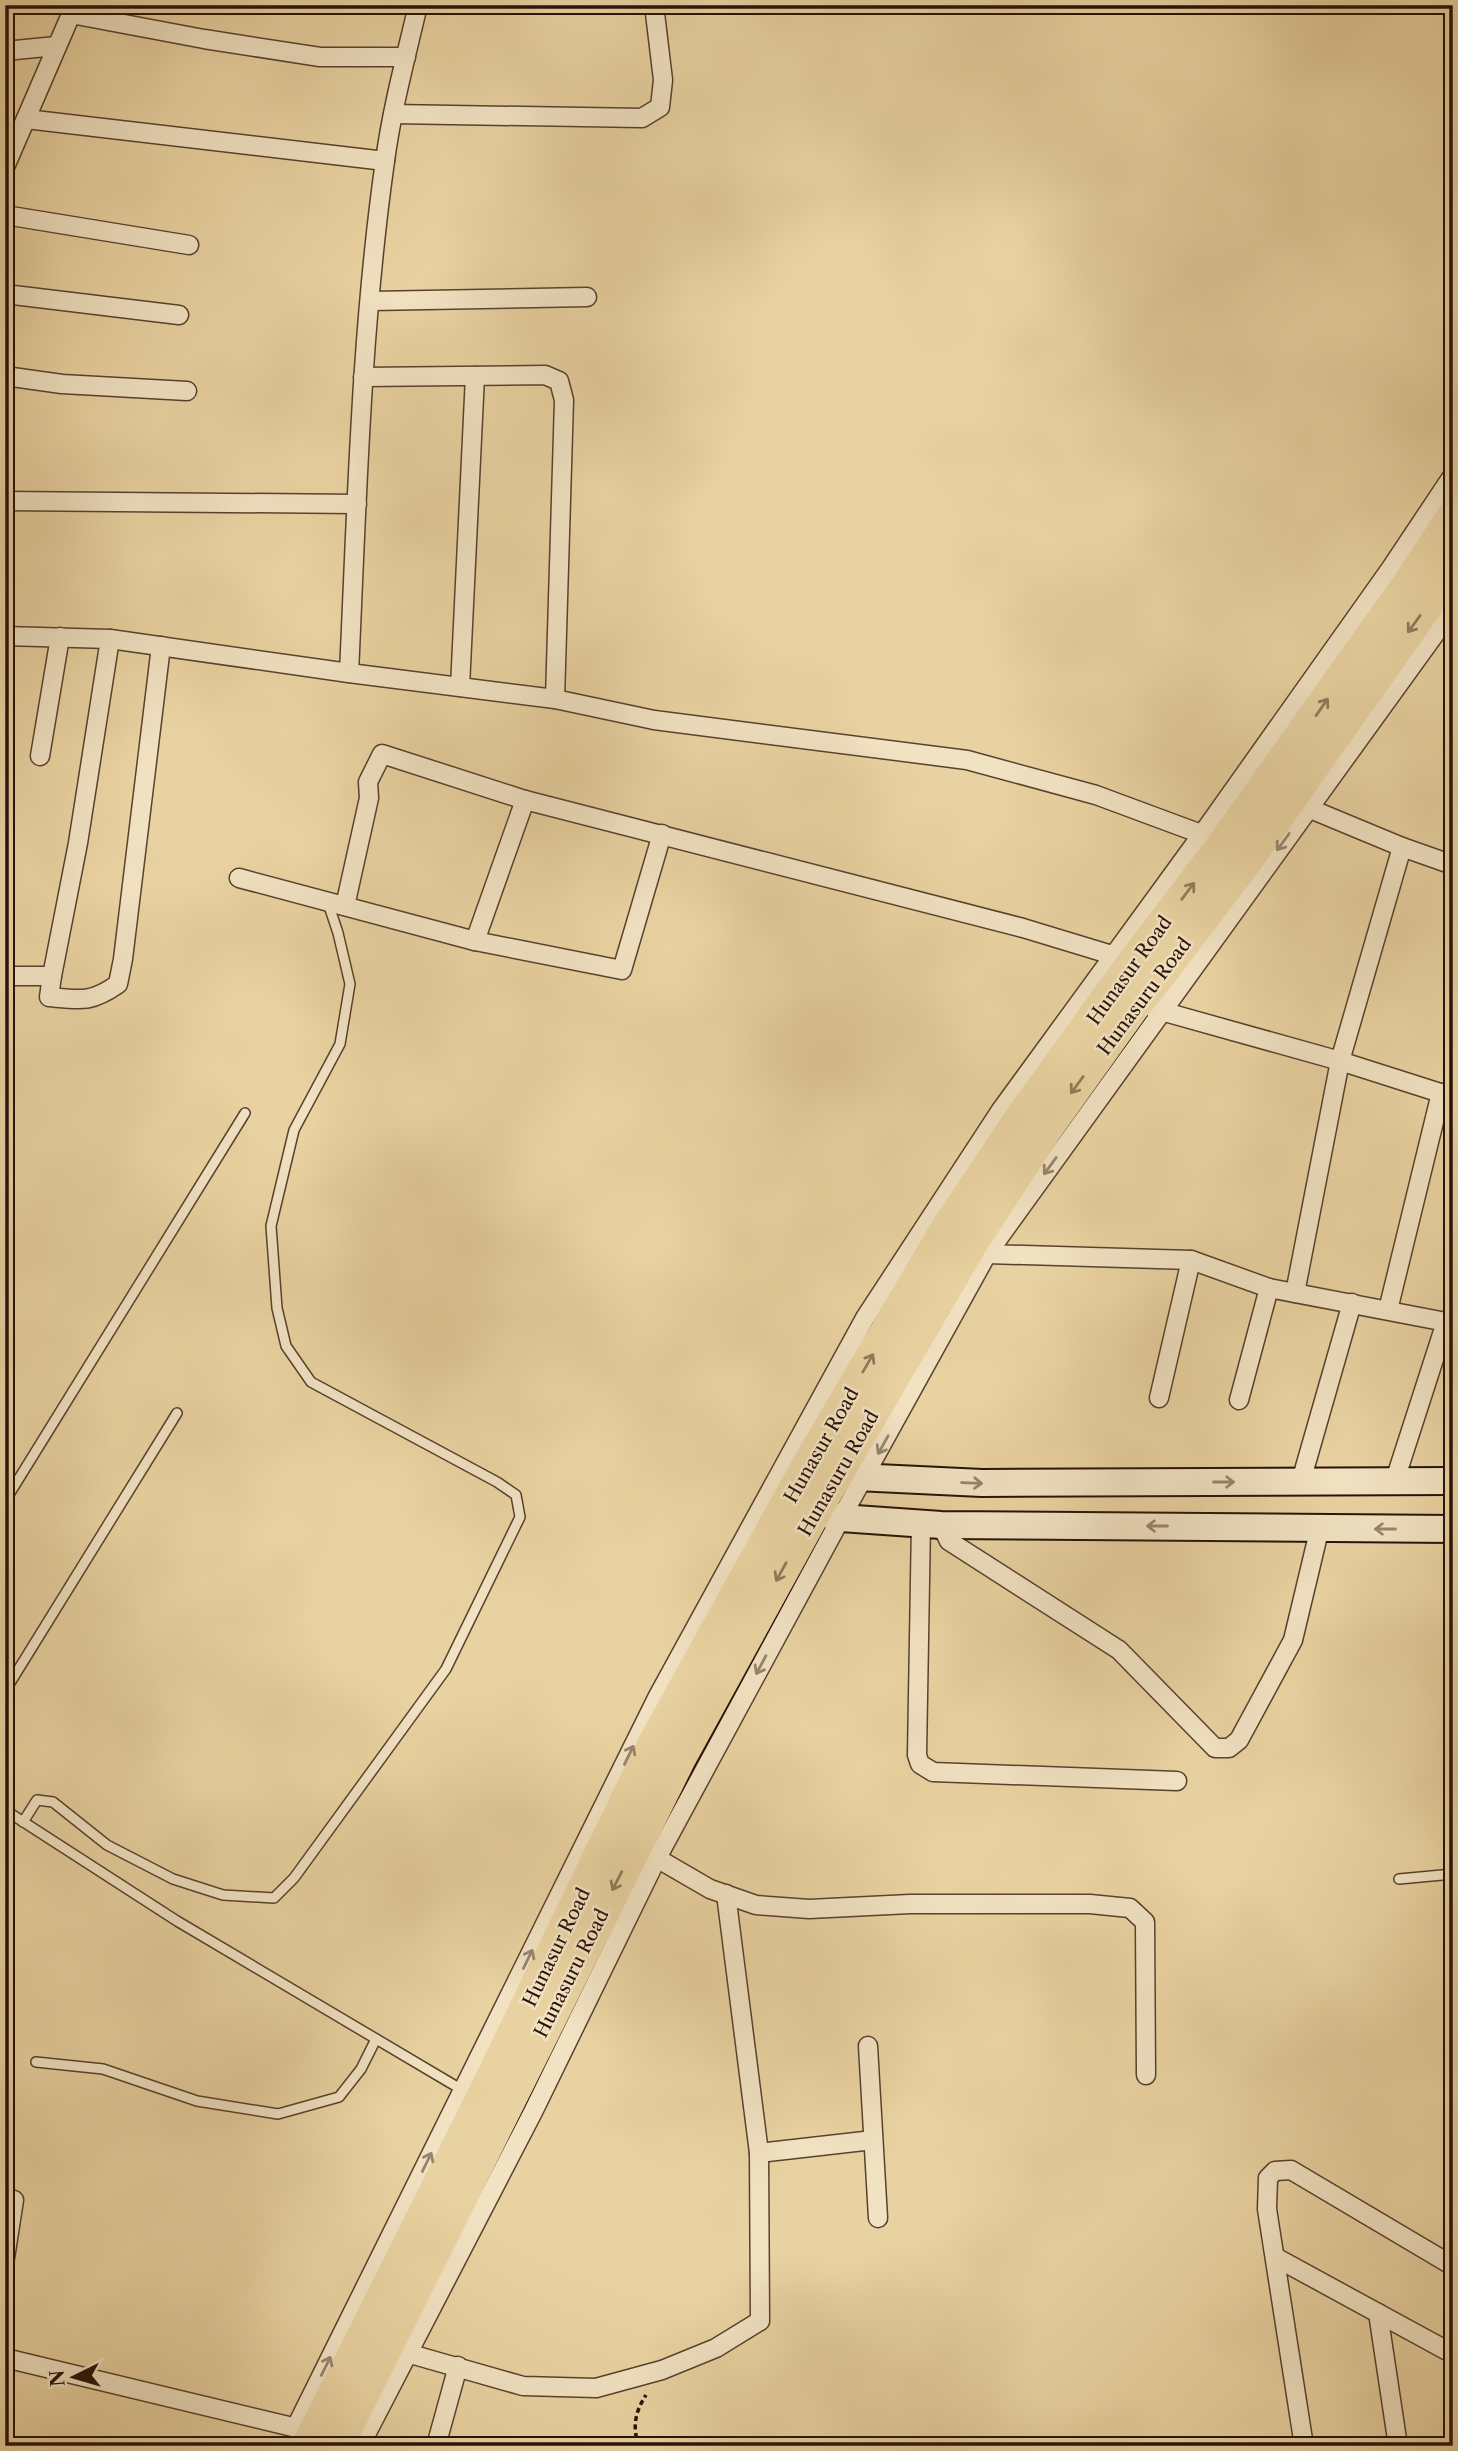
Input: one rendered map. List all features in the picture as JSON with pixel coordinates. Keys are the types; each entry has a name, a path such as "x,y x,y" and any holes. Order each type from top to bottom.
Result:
{"highway":[{"name":"Hunasur Road","path":"326,2439 472,2096 654,1744 816,1508 837,1472 948,1227 1024,1114 1139,983 1214,839 1408,585 1453,517"},
{"name":"Hunasuru Road","path":"837,1472 980,1248 1045,1130 1139,983 1300,802 1453,568"},
{"name":"Hunasuru Road","path":"326,2439 382,2360 508,2101 646,1852 687,1745 816,1508"}],"street":[{"path":"349,673 363,377 385,161 418,5"},
{"path":"393,114 642,118 660,107 663,80 654,5"},
{"path":"5,167 73,9 204,39 320,57 405,57"},
{"path":"5,51 56,46"},
{"path":"26,119 385,161"},
{"path":"5,215 189,245"},
{"path":"5,295 179,315"},
{"path":"371,300 587,297"},
{"path":"363,377 545,375 559,381 564,400 555,699"},
{"path":"5,376 62,384 187,391"},
{"path":"460,687 475,376"},
{"path":"5,636 110,639 555,699 654,720 967,760 1096,795 1214,839 1453,475"},
{"path":"5,500 357,504"},
{"path":"1453,609 1300,802 1402,847 1453,865"},
{"path":"40,756 60,637"},
{"path":"110,639 78,843 51,976 50,998 83,1000 100,996 118,984 161,646"},
{"path":"345,906 369,798 368,782 382,754 525,800 1023,928 1139,983 1340,1061 1447,1095 1388,1310"},
{"path":"475,941 525,800"},
{"path":"239,878 475,941 622,970 662,834"},
{"path":"1295,1293 1340,1061 1402,847"},
{"path":"5,976 51,976"},
{"path":"472,2096 659,1696 865,1318 1001,1110 1139,983"},
{"path":"980,1248 1191,1259 1269,1287 1449,1323 1394,1483"},
{"path":"1159,1398 1191,1259"},
{"path":"1239,1400 1269,1287"},
{"path":"1301,1481 1352,1303"},
{"path":"1453,1481 982,1483 837,1472 816,1508 931,1524 1453,1529"},
{"path":"931,1524 949,1541 1119,1650 1214,1748 1229,1748 1239,1740 1293,1640 1320,1527"},
{"path":"931,1524 917,1755 920,1764 933,1772 1177,1781"},
{"path":"5,2358 326,2439 407,2353 533,2112 646,1852 710,1889 755,1905 809,1909 910,1904 1090,1904 1130,1908 1145,1922 1146,2075"},
{"path":"407,2353 523,2386 596,2388 662,2370 716,2348 760,2321 759,2153 726,1894"},
{"path":"867,2046 878,2218"},
{"path":"759,2153 873,2140"},
{"path":"1304,2446 1267,2209 1268,2178 1275,2171 1291,2169 1453,2266"},
{"path":"5,2258 13,2200"},
{"path":"1275,2257 1453,2354"},
{"path":"1378,2313 1398,2446"},
{"path":"436,2446 457,2366"}],"lane":[{"path":"23,1822 37,1800 53,1802 107,1845 173,1879 223,1895 274,1898 294,1878 446,1669 520,1517 516,1495 497,1482 311,1382 286,1346 277,1308 271,1226 294,1130 340,1044 350,984 327,901"},
{"path":"5,1502 245,1113"},
{"path":"5,1691 177,1413"},
{"path":"5,1810 177,1922 472,2096"},
{"path":"1399,1879 1453,1874"},
{"path":"36,2062 103,2069 197,2101 278,2114 339,2097 361,2069 376,2039"}],"path":[{"path":"639,2446 634,2433 636,2409 662,2370"}]}
